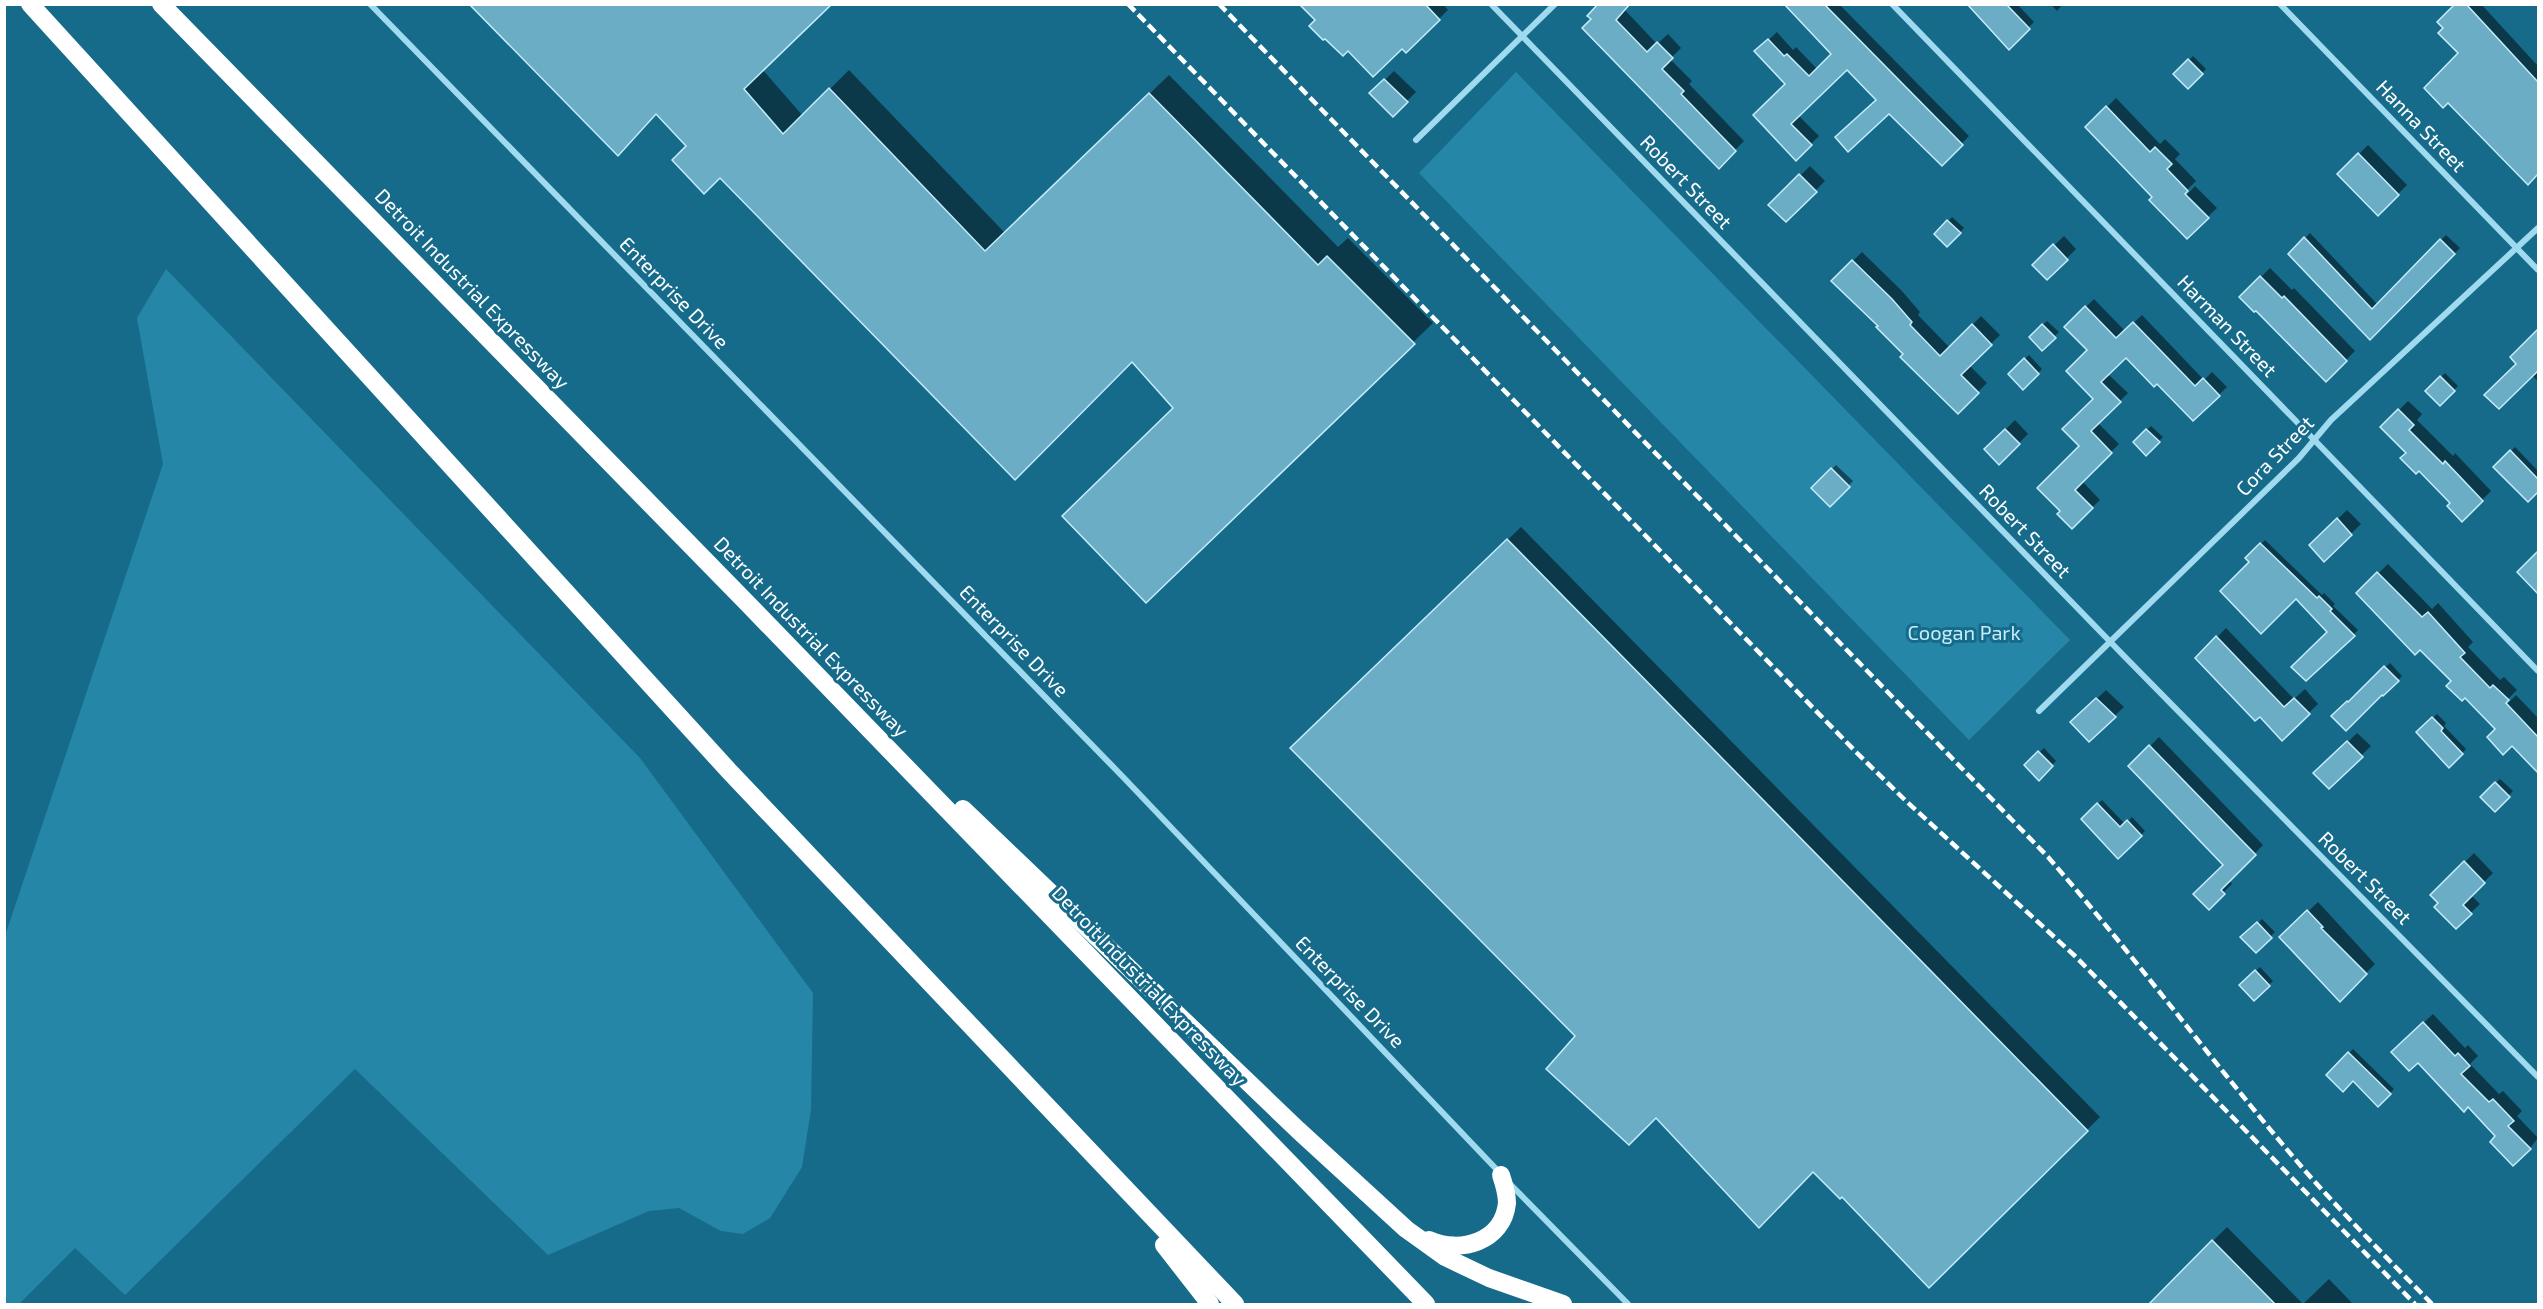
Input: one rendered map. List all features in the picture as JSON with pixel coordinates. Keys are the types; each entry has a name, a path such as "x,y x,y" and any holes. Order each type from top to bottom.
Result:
{"highway":[{"path":"30,4 729,771 1235,1305"},
{"name":"Detroit Industrial Expressway","path":"161,4 749,604 1426,1305"},
{"path":"749,604 1298,1130 1406,1229 1445,1257 1489,1278 1563,1305"},
{"path":"1110,1175 1210,1305"},
{"path":"1406,1229 1451,1246 1471,1245 1486,1238 1494,1232 1504,1214 1507,1194 1501,1175"}],"street":[{"name":"Enterprise Drive","path":"370,4 1116,770 1531,1209 1628,1305"},
{"name":"Robert Street","path":"1491,4 2110,641 2538,1077"},
{"path":"1416,140 1555,4"},
{"name":"Harman Street","path":"1892,4 2538,671"},
{"name":"Hanna Street","path":"2280,4 2538,270"},
{"name":"Cora Street","path":"2039,711 2299,458 2331,420 2538,228"}],"green space":[{"name":"Coogan Park","path":"1516,72 2070,640 1969,740 1419,173"},
{"path":"166,269 640,758 813,993 811,1109 802,1167 770,1218 743,1234 721,1231 679,1208 649,1211 548,1255 355,1069 125,1295 75,1248 19,1304 5,1304 5,936 163,464 137,318"}],"building":[{"path":"469,4 832,4 744,89 783,134 829,88 985,251 1149,93 1318,265 1327,256 1415,344 1146,603 1062,516 1173,408 1132,362 1015,480 720,178 704,194 672,160 686,146 656,114 618,156"},
{"path":"1299,4 1425,4 1440,20 1406,53 1402,49 1373,77 1348,51 1343,56 1325,39 1323,40 1309,26 1315,20"},
{"path":"1598,4 1630,4 1616,20 1647,52 1657,42 1673,58 1662,69 1684,91 1681,94 1736,151 1719,169 1582,28 1591,19 1587,16"},
{"path":"1784,4 1824,4 1963,145 1942,166 1889,114 1848,152 1835,137 1876,100 1847,70 1791,124 1812,145 1796,161 1753,115 1785,84 1754,51 1768,39 1784,56 1787,54 1809,76 1831,54"},
{"path":"1967,4 2006,4 2030,29 2009,50"},
{"path":"2455,4 2466,4 2538,82 2538,174 2528,185 2448,103 2443,108 2424,88 2458,53 2438,33 2443,28 2437,22"},
{"path":"2188,59 2203,74 2188,89 2173,74"},
{"path":"1384,79 1408,102 1393,117 1369,93"},
{"path":"2106,106 2150,152 2155,147 2172,164 2167,169 2188,191 2185,194 2209,218 2187,239 2149,200 2152,197 2085,127"},
{"path":"2358,153 2399,195 2378,216 2337,174"},
{"path":"1799,174 1817,192 1786,222 1768,205"},
{"path":"1947,220 1961,233 1947,247 1934,234"},
{"path":"2304,237 2372,309 2440,239 2455,254 2370,340 2288,254"},
{"path":"2053,244 2068,260 2047,280 2032,265"},
{"path":"1852,260 1892,299 1912,322 1910,325 1940,356 1972,324 1992,345 1961,375 1979,393 1958,414 1900,357 1903,354 1876,327 1878,326 1831,281"},
{"path":"2260,276 2282,298 2284,296 2347,361 2326,382 2256,311 2254,312 2239,297"},
{"path":"2085,306 2116,338 2133,322 2195,386 2203,378 2220,396 2193,421 2157,384 2154,387 2126,358 2101,382 2121,402 2091,431 2112,453 2075,490 2093,508 2072,529 2057,514 2060,511 2037,488 2079,446 2062,429 2093,399 2066,371 2087,350 2064,327"},
{"path":"2042,324 2056,338 2042,351 2029,337"},
{"path":"2538,329 2538,371 2499,409 2484,395 2516,364 2510,357"},
{"path":"2024,358 2039,374 2023,390 2008,374"},
{"path":"2440,376 2455,391 2440,406 2425,391"},
{"path":"2398,409 2414,425 2409,430 2443,464 2445,461 2483,501 2462,522 2447,506 2450,503 2419,471 2416,474 2400,458 2406,453 2380,427"},
{"path":"2005,429 2020,444 1999,465 1984,449"},
{"path":"2146,429 2160,442 2146,456 2133,442"},
{"path":"2510,450 2538,479 2538,492 2528,502 2493,467"},
{"path":"1831,468 1850,487 1830,507 1811,488"},
{"path":"2337,518 2352,535 2324,562 2309,545"},
{"path":"1507,539 2088,1131 1929,1288 1842,1197 1840,1199 1813,1172 1759,1228 1656,1118 1629,1145 1546,1069 1575,1036 1290,748"},
{"path":"2260,543 2317,598 2319,596 2332,609 2330,611 2355,636 2306,681 2291,667 2327,632 2296,599 2261,634 2220,591 2249,562 2245,558"},
{"path":"2538,551 2538,594 2517,572"},
{"path":"2377,572 2422,617 2428,612 2465,653 2460,657 2490,688 2493,685 2509,700 2506,703 2538,737 2538,773 2512,746 2503,755 2487,737 2495,729 2465,698 2462,701 2446,686 2451,681 2420,650 2415,655 2356,593"},
{"path":"2216,636 2284,707 2294,698 2310,714 2282,741 2260,717 2255,721 2195,658"},
{"path":"2384,666 2399,681 2346,731 2331,716"},
{"path":"2096,698 2116,717 2089,742 2070,722"},
{"path":"2432,717 2443,728 2441,731 2463,754 2449,768 2416,732"},
{"path":"2347,741 2363,757 2329,789 2313,773"},
{"path":"2149,745 2256,855 2221,890 2225,894 2209,910 2193,894 2223,865 2128,766"},
{"path":"2038,751 2053,766 2039,781 2024,765"},
{"path":"2495,782 2510,797 2495,812 2480,797"},
{"path":"2097,803 2120,827 2127,820 2142,836 2118,859 2081,819"},
{"path":"2464,861 2485,883 2463,905 2472,914 2456,929 2434,907 2438,903 2430,895"},
{"path":"2307,910 2323,927 2321,928 2367,974 2340,1002 2279,937"},
{"path":"2257,922 2272,938 2256,953 2240,937"},
{"path":"2255,970 2270,986 2254,1001 2239,985"},
{"path":"2423,1022 2455,1056 2458,1053 2470,1066 2461,1074 2489,1102 2493,1099 2514,1121 2508,1126 2531,1149 2513,1166 2490,1142 2495,1136 2468,1107 2464,1112 2418,1063 2409,1071 2391,1052"},
{"path":"2348,1052 2391,1094 2378,1107 2353,1081 2343,1092 2326,1075"},
{"path":"2212,1240 2276,1305 2148,1305"}],"railway":[{"path":"1128,4 1857,753 2075,956 2415,1304"},
{"path":"1219,4 2048,857 2307,1173 2432,1304"}]}
